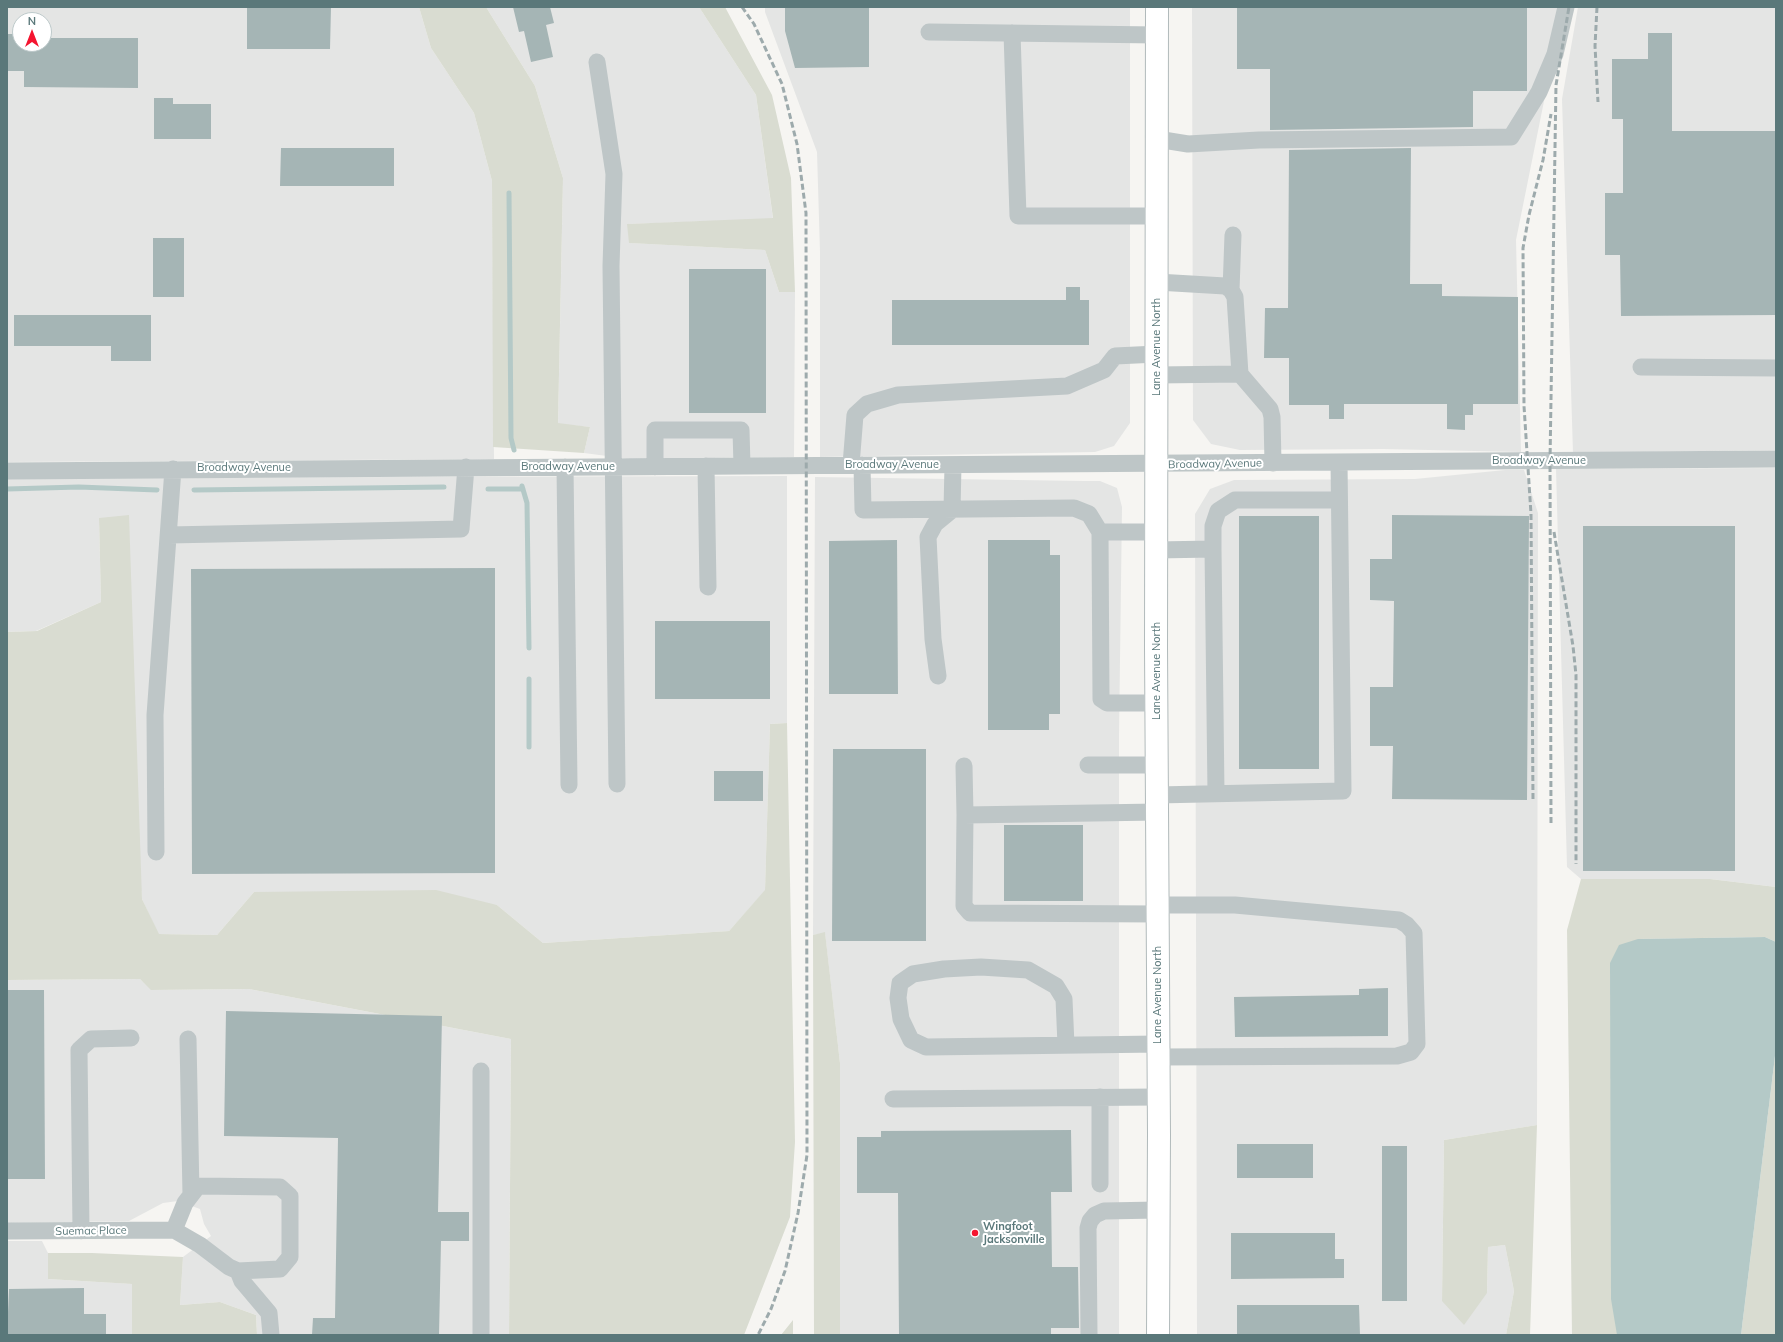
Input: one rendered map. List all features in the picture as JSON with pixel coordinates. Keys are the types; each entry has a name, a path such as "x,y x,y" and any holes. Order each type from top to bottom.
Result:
{"main road":[{"name":"Lane Avenue North","path":"1158,7 1156,375 1159,1051 1158,1335"}],"street":[{"path":"1157,139 1188,144 1259,140 1511,137 1539,92 1555,54 1566,7"},
{"path":"929,32 1157,35"},
{"path":"1012,33 1018,216 1157,216"},
{"path":"597,62 614,174 612,266 616,784"},
{"path":"1231,290 1233,235"},
{"path":"1157,282 1225,286 1231,290 1235,297 1240,374 1270,409 1272,417 1273,463"},
{"path":"1157,354 1115,356 1104,370 1067,386 898,395 867,404 855,415 856,465 863,510 1074,508 1089,514 1100,532 1101,699 1107,703 1157,704"},
{"path":"1641,367 1776,368"},
{"path":"1156,375 1240,374"},
{"path":"655,466 655,430 741,430 742,466"},
{"name":"Broadway Avenue","path":"7,471 1776,459"},
{"path":"965,815 1158,803 1216,793 1344,791 1339,462"},
{"path":"938,676 933,639 928,537 935,524 952,510 953,465"},
{"path":"706,466 708,587"},
{"path":"169,535 461,528 466,467"},
{"path":"565,467 569,785"},
{"path":"156,852 155,715 173,469"},
{"path":"1216,793 1213,526 1218,511 1235,500 1339,500"},
{"path":"1100,532 1213,549"},
{"path":"1088,765 1157,765"},
{"path":"964,766 964,906 970,913 1158,910 1235,905 1399,920 1407,925 1414,933 1417,1044 1411,1052 1397,1056 1159,1051 1066,1045 926,1047 911,1040 902,1019 898,998 900,983 912,974 944,969 981,968 1028,970 1056,986 1064,999 1066,1045"},
{"path":"81,1231 80,1050 91,1039 131,1038"},
{"path":"188,1039 191,1195"},
{"path":"481,1071 481,1335"},
{"path":"1100,1097 1100,1184"},
{"path":"893,1099 1159,1097"},
{"path":"198,1186 280,1187 290,1196 290,1257 280,1269 238,1271 229,1267 200,1245 174,1230 185,1203 198,1186"},
{"path":"1089,1335 1088,1228 1090,1221 1095,1215 1104,1211 1158,1210"},
{"name":"Suemac Place","path":"7,1231 174,1230"},
{"path":"238,1271 242,1281 269,1313 271,1335"}],"shaded area":[{"path":"7,7 419,7 431,48 474,113 492,181 494,459 7,462"},
{"path":"419,7 486,7 535,86 563,178 558,423 590,427 584,453 493,447 492,181 474,113 431,48"},
{"path":"486,7 699,7 756,95 773,219 628,224 630,243 765,250 779,292 795,292 794,457 630,459 584,453 590,427 558,424 563,178 535,86"},
{"path":"699,7 725,7 772,95 791,178 795,292 779,292 765,250 629,243 627,224 773,218 756,95"},
{"path":"765,7 1130,7 1130,423 1114,446 1095,452 820,457 820,252 817,152 765,12"},
{"path":"1192,7 1563,7 1516,240 1521,452 1383,449 1240,450 1211,444 1193,420"},
{"path":"1578,7 1776,7 1776,450 1573,453 1562,99"},
{"path":"1776,468 1776,887 1710,879 1581,879 1567,867 1556,469"},
{"path":"1505,470 1524,470 1538,513 1537,1125 1444,1140 1442,1301 1487,1293 1488,1247 1505,1245 1514,1291 1506,1335 1197,1335 1195,514 1210,489 1234,480 1415,479"},
{"path":"787,476 787,723 770,724 765,891 729,931 543,943 497,905 254,892 217,935 158,934 142,899 99,518 101,602 36,631 7,632 7,478"},
{"path":"815,477 1100,481 1117,488 1122,507 1119,736 1119,1335 840,1335 840,1063 825,933 813,935"},
{"path":"129,515 142,899 159,934 217,935 254,892 436,890 497,905 543,943 729,931 765,890 770,724 787,723 795,1142 790,1217 744,1335 509,1335 511,1039 249,989 151,990 140,979 7,980 7,632 37,631 101,602 99,518"},
{"path":"1581,879 1710,879 1776,887 1776,942 1765,937 1638,939 1617,1335 1572,1335 1567,930"},
{"path":"825,932 840,1063 840,1335 814,1335 813,935"},
{"path":"1765,937 1776,942 1776,1048 1741,1335 1617,1335 1611,1299 1610,963 1619,945 1638,939"},
{"path":"140,979 152,990 249,989 511,1039 509,1335 257,1335 256,1315 220,1302 180,1305 183,1257 211,1236 204,1224 200,1209 178,1201 163,1203 129,1221 7,1223 7,980"},
{"path":"1776,1048 1776,1335 1741,1335"},
{"path":"1537,1125 1530,1335 1506,1335 1514,1291 1505,1245 1488,1247 1487,1293 1464,1325 1442,1301 1444,1140"},
{"path":"7,1241 42,1241 48,1253 48,1279 133,1284 132,1335 7,1335"},
{"path":"48,1253 92,1253 183,1257 180,1305 220,1302 256,1315 257,1335 132,1335 132,1284 48,1279"},
{"path":"793,1320 793,1335 781,1335"}],"building":[{"path":"247,7 331,7 330,49 247,49"},
{"path":"513,7 550,7 554,23 546,25 553,57 531,62 524,31 519,32"},
{"path":"785,7 869,7 869,67 795,68 785,31"},
{"path":"1237,7 1527,7 1527,91 1473,91 1473,127 1270,130 1270,69 1237,69"},
{"path":"1648,33 1672,33 1672,131 1776,131 1776,315 1621,316 1620,255 1605,255 1605,193 1623,193 1623,119 1612,119 1612,59 1648,59"},
{"path":"7,34 12,34 12,52 52,52 52,38 138,38 138,88 24,87 24,71 7,71"},
{"path":"154,98 173,98 173,104 211,104 211,139 154,139"},
{"path":"281,148 394,148 394,186 280,186"},
{"path":"1411,148 1410,284 1442,284 1442,296 1518,297 1518,404 1473,404 1473,415 1465,415 1465,430 1447,429 1447,404 1344,404 1344,419 1329,419 1329,405 1289,405 1289,358 1264,358 1265,308 1288,308 1289,150"},
{"path":"153,238 184,238 184,297 153,297"},
{"path":"689,269 766,269 766,413 689,413"},
{"path":"1066,287 1080,287 1080,300 1089,300 1089,345 892,345 892,300 1066,300"},
{"path":"14,315 151,315 151,361 111,361 111,346 14,346"},
{"path":"1392,515 1529,516 1527,800 1392,799 1393,746 1370,746 1370,687 1393,687 1394,601 1370,600 1370,559 1392,559"},
{"path":"1239,516 1319,516 1319,769 1239,769"},
{"path":"1583,526 1735,526 1735,871 1583,871"},
{"path":"897,540 898,694 829,694 829,541"},
{"path":"988,540 1050,540 1050,555 1060,555 1060,714 1049,714 1049,730 988,730"},
{"path":"495,568 495,873 192,874 191,569"},
{"path":"655,621 770,621 770,699 655,699"},
{"path":"833,749 926,749 926,941 832,941"},
{"path":"714,771 763,771 763,801 714,801"},
{"path":"1004,825 1083,825 1083,901 1004,901"},
{"path":"1388,988 1388,1036 1235,1037 1234,997 1359,995 1359,989"},
{"path":"7,990 44,990 45,1179 7,1179"},
{"path":"226,1011 442,1016 438,1212 469,1212 469,1241 441,1241 439,1335 312,1335 313,1318 335,1318 338,1138 224,1136"},
{"name":"Wingfoot Jacksonville","path":"1071,1130 1072,1192 1051,1192 1052,1267 1078,1267 1079,1328 1051,1328 1051,1335 899,1335 898,1193 857,1193 857,1137 881,1137 881,1131"},
{"path":"1237,1144 1313,1144 1313,1178 1237,1178"},
{"path":"1382,1146 1407,1146 1407,1301 1382,1301"},
{"path":"1231,1233 1335,1233 1335,1259 1344,1259 1344,1278 1231,1279"},
{"path":"84,1288 84,1314 106,1314 106,1335 7,1335 9,1289"},
{"path":"1237,1305 1359,1305 1360,1335 1237,1335"}],"waterway":[{"path":"509,193 511,438 514,450"},
{"path":"522,486 527,503 529,648"},
{"path":"7,489 79,487 157,490"},
{"path":"194,490 444,487"},
{"path":"488,489 523,489"},
{"path":"529,679 529,747"}],"railway":[{"path":"742,7 754,24 782,84 797,144 806,213 807,1155 798,1213 785,1271 771,1309 758,1335"},
{"path":"1551,823 1550,461 1556,85 1569,7"},
{"path":"1597,7 1595,46 1598,102"},
{"path":"1533,799 1531,514 1524,406 1523,248 1529,215 1543,160 1551,114"},
{"path":"1554,532 1573,646 1576,675 1576,864"}],"place":[{"name":"Wingfoot Jacksonville","path":"975,1233"}]}
